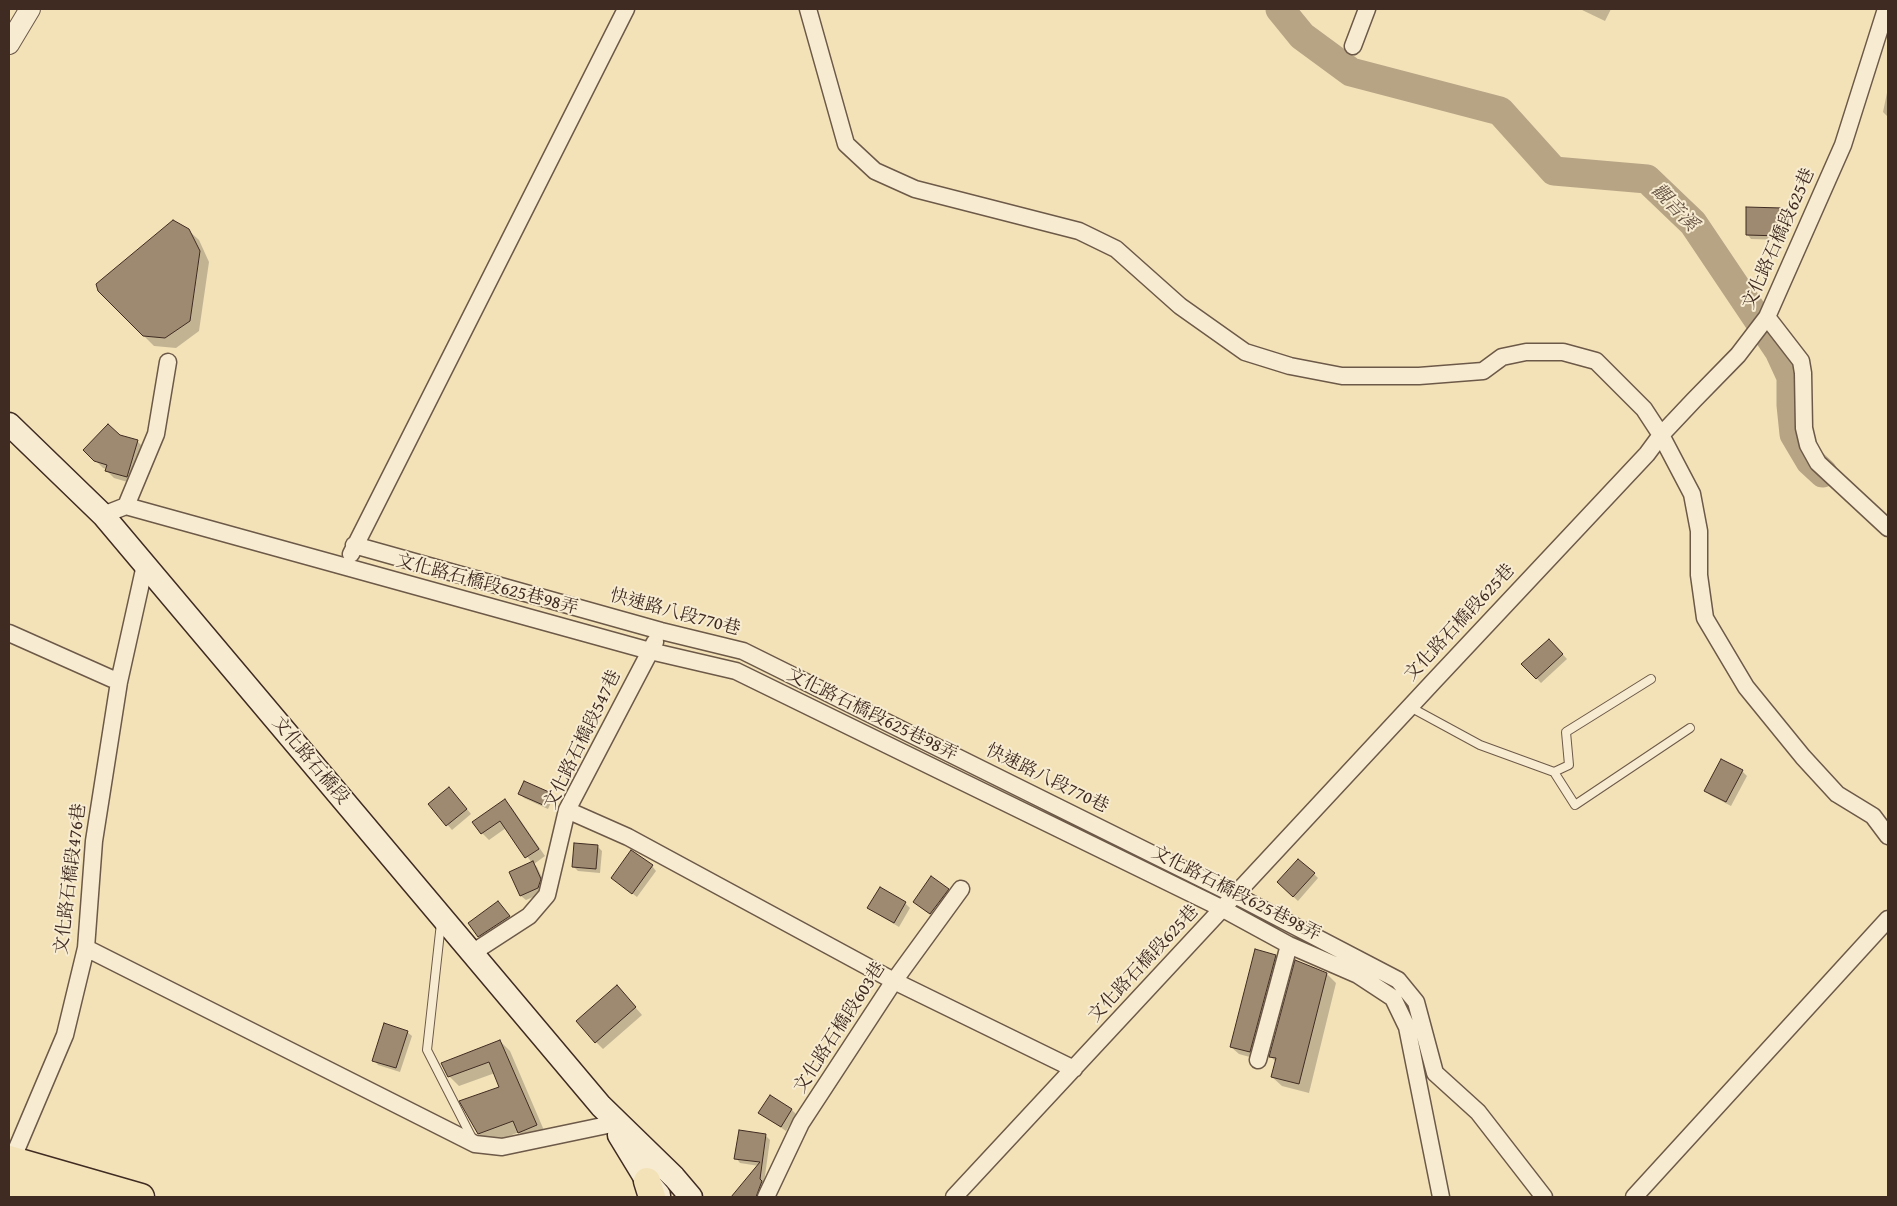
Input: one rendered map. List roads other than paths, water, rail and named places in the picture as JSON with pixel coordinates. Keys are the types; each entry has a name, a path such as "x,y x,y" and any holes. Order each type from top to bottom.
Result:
{"highway":[{"path":"10,1165 81,1197"}],"main road":[{"name":"文化路石橋段","path":"9,424 103,514 607,1115 674,1177 691,1197"},
{"name":"文化路石橋段","path":"607,1115 653,1192"},
{"path":"10,1165 141,1197"},
{"path":"9,1191 30,1197"}],"street":[{"path":"9,44 30,9"},
{"path":"345,567 354,545 626,9"},
{"path":"808,9 846,144 875,171 915,189 1079,231 1116,249 1180,306 1245,352 1290,366 1342,376 1419,376 1483,371 1502,357 1526,352 1563,352 1596,361 1644,409 1661,435 1692,494 1699,531 1699,575 1705,618 1746,687 1803,757 1837,794 1873,816 1888,836"},
{"path":"1353,46 1367,9"},
{"name":"文化路石橋段625巷","path":"954,1197 1647,454 1661,435 1738,355 1767,317 1843,144 1886,9"},
{"path":"1767,317 1801,361 1804,373 1804,428 1808,445 1818,464 1888,528"},
{"path":"103,514 126,506 156,434 168,362"},
{"name":"文化路石橋段625巷98弄","path":"126,506 650,651 736,671 1223,909 1289,944 1358,975 1393,998 1407,1027 1441,1197"},
{"name":"快速路八段770巷","path":"354,545 661,631 743,651 1236,895 1398,980 1416,1002 1435,1073 1478,1112 1544,1197"},
{"name":"文化路石橋段476巷","path":"10,1165 64,1035 86,948 94,840 119,682 145,565"},
{"name":"文化路石橋段547巷","path":"472,953 528,916 547,895 567,810 661,631"},
{"path":"9,633 119,682"},
{"path":"567,810 628,837 894,981 1074,1069"},
{"name":"文化路石橋段603巷","path":"766,1197 801,1123 894,981 961,889"},
{"path":"1634,1197 1888,919"},
{"path":"1258,1060 1289,944"},
{"path":"86,948 475,1144 502,1147 607,1115"}],"lane":[{"path":"1554,772 1569,765 1566,732 1651,679"},
{"path":"1410,707 1480,746 1554,772 1575,805 1690,728"},
{"path":"442,917 427,1050 475,1144"}],"waterway":[{"name":"觀音溪","path":"1280,9 1302,36 1351,72 1500,111 1554,171 1647,179 1693,223 1779,351 1791,377 1794,434 1810,461 1823,473"}]}
